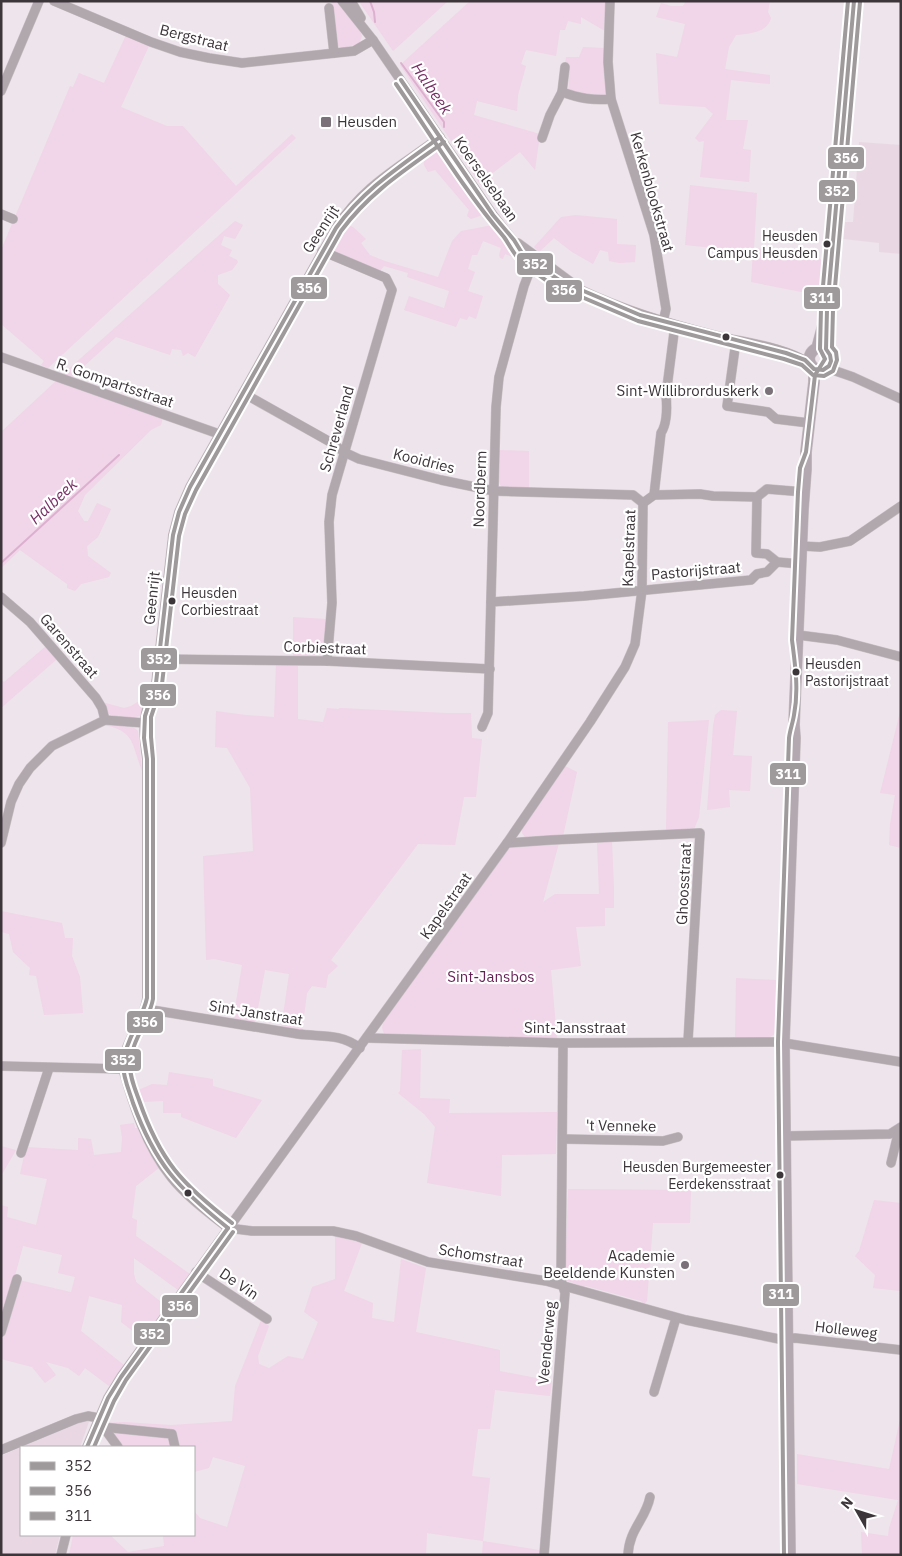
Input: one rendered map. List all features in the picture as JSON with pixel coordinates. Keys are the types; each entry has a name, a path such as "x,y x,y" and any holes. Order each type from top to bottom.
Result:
{"main road":[{"path":"806,469 812,454 820,360 827,310 854,1"},
{"path":"790,1555 784,1042 795,738 794,712 806,469 804,422 820,360"}],"street":[{"path":"1,91 39,1"},
{"name":"Bergstraat","path":"54,1 151,42 180,52 242,63 354,51 371,37"},
{"name":"Koerselsebaan","path":"342,1 371,37 493,215 514,240 538,262 573,283 579,289 606,302 663,322 820,360 901,399"},
{"name":"Koerselsebaan","path":"351,1 371,37"},
{"name":"Kerkenblookstraat","path":"610,1 608,62 611,99 654,235 666,308 663,322"},
{"path":"329,8 334,53"},
{"path":"542,138 550,115 562,92 565,67"},
{"path":"562,92 587,99 611,99"},
{"name":"Geenrijt","path":"228,1228 172,1178 157,1156 144,1131 130,1095 122,1060 125,1050 146,1009 148,962 147,759 144,724 156,683 173,535 179,512 190,487 344,215 371,186 440,138"},
{"path":"1,214 13,219"},
{"name":"Schreverland","path":"322,251 386,278 392,290 332,495 329,522 332,603 327,661"},
{"name":"Noordberm","path":"482,727 488,713 490,670 498,377 524,286 529,273 538,262"},
{"name":"Kapelstraat","path":"88,1446 98,1418 121,1377 507,843 564,762 625,667 635,644 642,590 643,503 654,495 661,433 664,428 666,414 666,395 675,325"},
{"path":"736,341 727,402 768,412 776,419 804,422"},
{"name":"R. Gompartsstraat","path":"1,358 219,434"},
{"name":"Kooidries","path":"243,394 359,459 494,492 633,495 643,503"},
{"path":"654,495 700,494 757,497 767,489 804,492"},
{"path":"757,497 756,553 767,554 777,562 801,564"},
{"path":"801,546 820,547 850,541 901,506"},
{"name":"Pastorijstraat","path":"491,602 751,580 757,574 767,572 777,562"},
{"name":"Garenstraat","path":"1,597 30,622 96,698 102,708 105,720"},
{"path":"798,638 837,640 901,656"},
{"name":"Corbiestraat","path":"159,659 327,661 490,670"},
{"path":"1,843 11,802 19,784 30,768 52,746 105,720 144,724"},
{"name":"Ghoosstraat","path":"507,843 700,833 688,1041"},
{"name":"Sint-Janstraat","path":"146,1009 298,1034 340,1037 360,1048"},
{"name":"Sint-Jansstraat","path":"367,1038 564,1043 784,1042 901,1062"},
{"name":"Veenderweg","path":"544,1555 565,1293 562,1280 564,1043"},
{"path":"1,1066 123,1069"},
{"path":"21,1153 49,1068"},
{"path":"785,1136 890,1134 900,1129"},
{"path":"891,1163 900,1129"},
{"name":"'t Venneke","path":"563,1139 663,1141 678,1137"},
{"name":"Schomstraat","path":"228,1228 333,1231 356,1236 428,1262 520,1276 563,1285 676,1318 779,1339 787,1338"},
{"name":"De Vin","path":"196,1272 267,1320"},
{"path":"1,1332 17,1278"},
{"path":"654,1392 676,1318"},
{"name":"Holleweg","path":"787,1338 901,1350"},
{"path":"1,1450 76,1419 88,1416 98,1418 102,1427 117,1446"},
{"path":"104,1428 166,1432 172,1434 175,1446"},
{"path":"628,1555 631,1537 650,1497"},
{"path":"62,1555 66,1536"}],"shaded area":[{"path":"859,142 901,145 901,254 879,252 879,243 843,239 845,222 853,222"},
{"path":"90,1419 80,1446 23,1446 76,1422"},
{"path":"20,1447 20,1536 60,1536 55,1555 1,1555 1,1456"}],"green space":[{"path":"337,1 359,28 362,36 359,44 343,48 338,46 331,3"},
{"path":"361,1 448,1 393,51 360,3"},
{"path":"470,1 606,1 605,31 581,17 581,24 568,21 565,30 560,30 556,56 526,50 521,64 526,66 518,95 517,111 477,101 474,115 540,134 535,170 520,152 490,175 493,179 482,187 400,65"},
{"path":"686,1 770,1 768,12 771,18 769,23 766,27 752,33 736,35 729,47 725,69 770,75 770,84 731,80 726,120 748,120 743,149 751,150 749,182 700,177 704,141 699,142 695,138 713,114 705,107 659,104 656,53 677,57 685,24 656,17 661,3 671,6 683,6"},
{"path":"126,35 149,46 121,107 167,126 183,126 236,186 292,134 296,138 48,368 41,365 44,361 1,324 1,250 70,86 73,87 79,73 104,83"},
{"path":"583,47 605,48 608,103 568,98 569,76 563,76 566,57 579,57"},
{"path":"435,147 439,148 483,213 480,216 471,219 467,216 469,210 435,170 428,172 424,165 423,154"},
{"path":"690,185 757,193 754,248 818,256 824,264 822,296 751,282 753,252 685,245"},
{"path":"576,215 617,219 617,244 636,245 635,262 619,263 609,261 608,252 600,250 593,264 572,252 554,238 539,252 534,247 561,217"},
{"path":"235,221 243,225 235,239 224,236 221,245 232,250 229,256 238,262 232,270 218,275 218,284 230,295 195,357 188,353 183,356 181,350 172,349 170,355 116,337 71,378 63,374"},
{"path":"344,224 353,227 366,239 361,243 370,255 438,277 452,241 461,231 493,225 521,258 520,260 505,254 503,259 500,258 501,248 483,241 477,255 472,255 468,269 475,272 468,291 483,296 476,319 469,316 467,320 460,318 456,327 404,310 409,296 444,308 449,291 407,277 408,273 384,266 380,271 334,252 333,240"},
{"path":"56,381 163,417 161,425 151,430 85,495 78,511 84,521 88,521 97,503 111,509 98,537 87,546 88,556 111,573 109,577 81,584 75,591 67,588 67,584 20,550 1,568 1,432"},
{"path":"498,450 529,451 529,490 511,490 499,484"},
{"path":"293,617 327,619 324,653 321,655 293,657"},
{"path":"46,646 57,659 1,708 1,679 4,682"},
{"path":"276,664 298,666 298,719 323,722 327,708 471,713 472,738 482,739 476,797 464,797 455,845 418,844 331,960 338,966 328,975 326,988 312,986 307,993 302,1031 281,1029 289,974 265,970 255,1024 233,1020 242,965 214,959 206,960 203,856 253,851 250,788 227,748 215,747 216,711 274,717"},
{"path":"152,683 140,716 118,717 109,714 105,709 102,702 124,708 131,706 144,698 149,685"},
{"path":"901,708 901,848 889,845 890,824 895,795 880,793"},
{"path":"721,710 737,711 733,755 752,756 750,791 729,790 730,807 707,810 713,726 715,715"},
{"path":"709,720 699,817 694,829 666,831 668,722"},
{"path":"103,725 126,725 138,731 142,771 134,746 127,735 113,727"},
{"path":"565,766 577,772 563,836 525,837 522,829"},
{"name":"Sint-Jansbos","path":"612,841 614,908 605,908 605,926 576,927 581,966 551,970 557,1039 384,1034 382,1028 384,1020 507,849 559,843 543,902 555,894 599,894 597,843"},
{"path":"1,911 62,923 65,938 73,938 72,956 80,977 83,1013 44,1015 36,976 29,975 30,968 13,952 9,934 1,932"},
{"path":"736,978 776,980 775,1023 777,1028 775,1034 770,1037 735,1038"},
{"path":"421,1049 420,1098 450,1099 449,1113 557,1112 556,1154 502,1155 501,1196 427,1183 435,1127 424,1114 398,1093 400,1091 402,1050"},
{"path":"169,1072 213,1079 213,1086 262,1100 236,1138 181,1117 181,1113 163,1113 163,1101 141,1102 148,1123 145,1124 132,1089 134,1088 136,1091 152,1084 167,1085"},
{"path":"134,1123 151,1156 160,1167 136,1186 132,1218 137,1220 136,1236 190,1274 178,1290 134,1258 136,1282 166,1306 143,1339 121,1322 122,1305 89,1296 81,1331 124,1365 109,1386 85,1368 79,1376 68,1368 46,1362 56,1375 45,1383 32,1367 1,1359 1,1343 19,1280 71,1292 75,1277 58,1273 62,1255 23,1246 1,1327 1,1205 8,1207 7,1217 36,1225 47,1179 20,1174 26,1147 78,1150 78,1138 91,1139 94,1155 121,1152 122,1138 120,1125"},
{"path":"1,1146 16,1150 1,1176"},
{"path":"568,1189 691,1190 690,1223 653,1223 647,1301 644,1304 641,1301 584,1287 565,1280"},
{"path":"874,1200 901,1203 901,1291 873,1288 875,1275 855,1256 859,1251"},
{"path":"335,1236 362,1243 344,1291 373,1303 372,1318 394,1322 401,1259 426,1268 416,1332 500,1350 500,1371 552,1381 550,1396 495,1390 490,1429 478,1429 472,1476 490,1478 483,1541 427,1533 426,1555 69,1555 73,1536 111,1536 128,1552 164,1546 163,1536 195,1536 195,1512 200,1518 227,1527 245,1466 213,1457 209,1468 195,1472 195,1446 119,1446 104,1423 124,1422 171,1425 232,1421 235,1386 261,1320 269,1326 258,1356 259,1364 269,1368 288,1356 303,1359 318,1322 304,1312 312,1287 335,1279"},
{"path":"901,1415 901,1555 862,1555 861,1532 888,1536 898,1500 797,1484 797,1454 889,1469"},
{"path":"483,1541 539,1550 539,1555 482,1555"}],"waterway":[{"name":"Halbeek","path":"370,1 375,22"},
{"name":"Halbeek","path":"401,63 444,122 444,127"},
{"name":"Halbeek","path":"1,563 119,455"}],"transit line":[{"name":"311","path":"784,1555 778,1042 789,738 796,696 792,640 798,492 800,468 806,452 815,375 825,359 820,349 821,309 848,1"},
{"name":"352","path":"401,80 493,215 514,240 522,253 536,265 570,287 640,315 786,353 805,360 814,369 823,370 829,366 831,361 826,349 827,310 854,1"},
{"name":"356","path":"396,84 461,181 515,254 538,275 562,290 638,321 784,359 802,365 813,375 824,376 833,371 837,360 836,352 832,347 833,310 860,2"},
{"name":"352","path":"228,1228 210,1214 182,1187 160,1159 141,1124 126,1082 123,1067 127,1045 142,1014 147,998 147,759 144,738 145,716 156,683 173,535 179,512 190,487 336,228 371,189 440,137"},
{"name":"356","path":"232,1223 199,1196 164,1155 147,1121 134,1087 130,1068 131,1055 153,999 153,759 151,717 162,684 179,536 185,514 196,490 341,231 376,193 444,142"},
{"name":"352","path":"87,1446 108,1398 121,1377 228,1228"},
{"name":"356","path":"94,1446 114,1401 126,1380 233,1232"}],"place":[{"name":"Heusden","path":"326,122"},
{"name":"Heusden Campus Heusden","path":"827,244"},
{"name":"Sint-Willibrorduskerk","path":"769,391"},
{"name":"Heusden Corbiestraat","path":"172,601"},
{"name":"Heusden Pastorijstraat","path":"796,672"},
{"name":"Heusden Burgemeester Eerdekensstraat","path":"780,1175"},
{"name":"Academie Beeldende Kunsten","path":"685,1265"}]}
